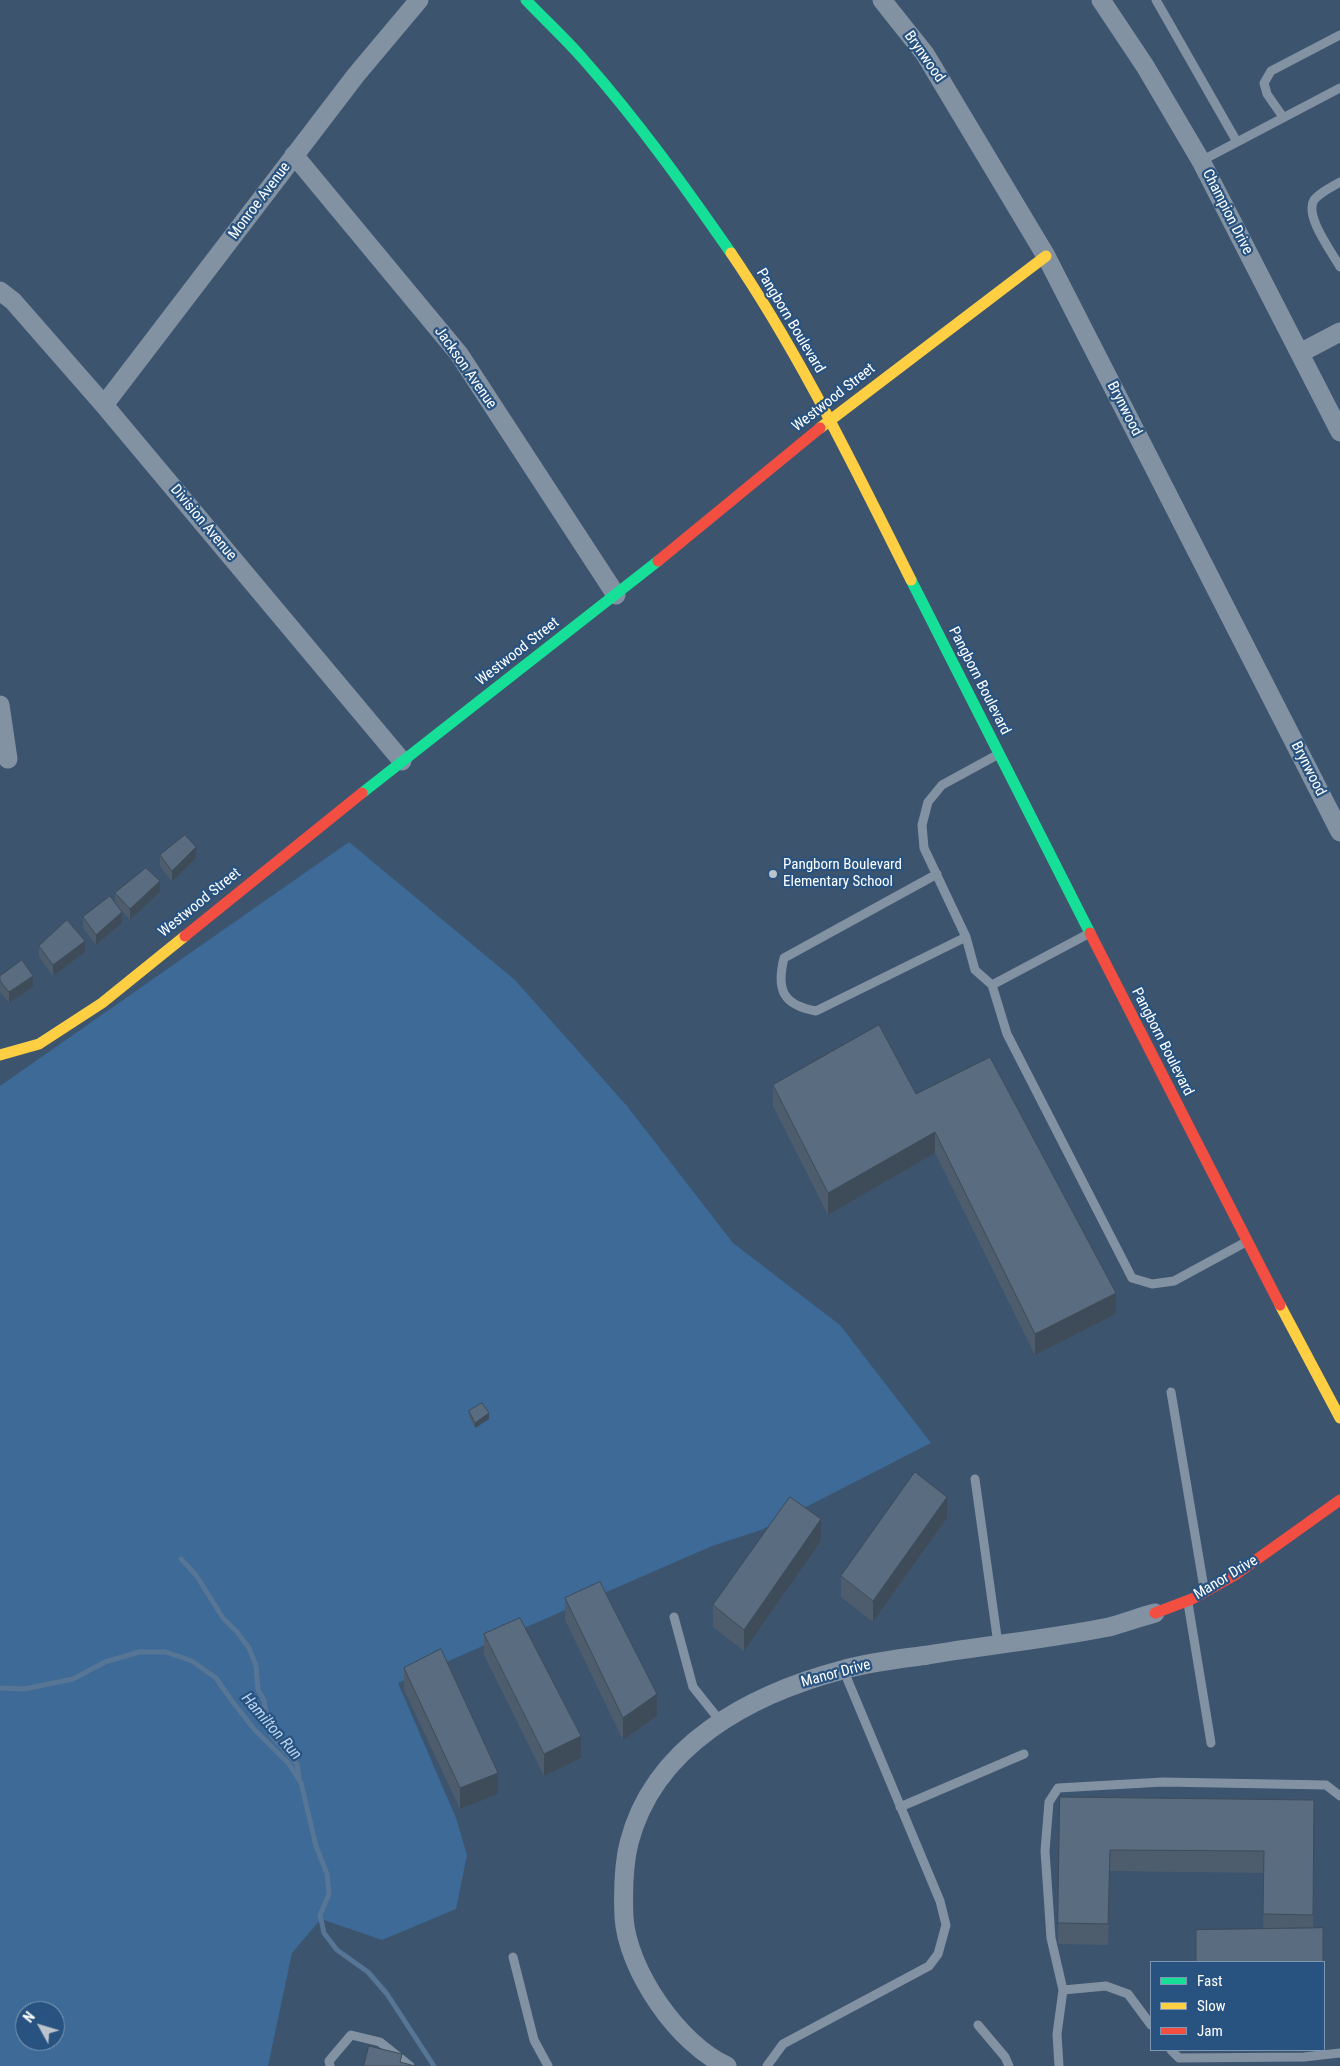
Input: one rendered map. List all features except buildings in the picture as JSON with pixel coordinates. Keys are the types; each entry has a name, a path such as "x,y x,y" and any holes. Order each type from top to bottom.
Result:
{"street":[{"name":"Monroe Avenue","path":"104,405 356,75 419,0"},
{"name":"Pangborn Boulevard","path":"526,0 583,58 622,104 686,188 766,305 830,419 1246,1242 1340,1418"},
{"name":"Brynwood","path":"882,0 925,54 1046,256 1340,832"},
{"name":"Champion Drive","path":"1101,0 1145,66 1201,161 1340,432"},
{"name":"Jackson Avenue","path":"294,155 459,354 616,595"},
{"name":"Westwood Street","path":"0,1055 39,1044 102,1003 402,761 616,595 830,419 1046,256"},
{"name":"Division Avenue","path":"0,290 13,300 104,405 402,761"},
{"path":"1300,353 1340,332"},
{"path":"0,705 8,759"},
{"name":"Manor Drive","path":"727,2066 690,2040 672,2022 642,1977 632,1951 625,1923 623,1892 629,1842 650,1793 671,1763 694,1739 758,1700 796,1684 843,1669 1110,1626 1188,1601 1235,1575 1340,1500"}],"lane":[{"path":"1156,0 1237,142"},
{"path":"1283,118 1268,94 1264,83 1271,71 1340,35"},
{"path":"1201,161 1340,88"},
{"path":"1340,182 1320,194 1313,201 1311,211 1314,221 1340,267"},
{"path":"999,754 942,785 928,802 922,825 924,848 966,937 976,970 992,985 1007,1034 1132,1278 1152,1284 1174,1281 1246,1242"},
{"path":"937,874 784,958 779,977 786,1000 800,1008 816,1011 966,937"},
{"path":"992,985 1090,933"},
{"path":"1171,1392 1205,1592"},
{"path":"975,1479 998,1644"},
{"path":"1188,1601 1211,1743"},
{"path":"674,1617 692,1687 721,1722"},
{"path":"767,2066 783,2044 929,1966 938,1954 946,1925 940,1901 843,1669"},
{"path":"900,1807 1024,1754"},
{"path":"1059,2066 1057,2034 1063,1990 1051,1938 1045,1851 1049,1802 1058,1788 1162,1782 1326,1785 1340,1796"},
{"path":"513,1957 534,2040 548,2066"},
{"path":"1063,1990 1106,1986 1128,1994 1150,2024"},
{"path":"978,2025 1005,2057 1009,2066"},
{"path":"330,2066 329,2061 351,2035 380,2042 410,2066"},
{"path":"1172,2051 1179,2058 1304,2057 1340,2053"}],"shaded area":[{"path":"349,842 515,980 627,1106 733,1243 840,1325 931,1443 761,1530 712,1546 398,1683 456,1818 467,1855 456,1909 382,1940 321,1919 292,1953 268,2066 0,2066 0,1086"}],"waterway":[{"path":"181,1559 196,1575 223,1618 249,1648 256,1666 258,1690 264,1700 272,1736 297,1764 299,1777"},
{"name":"Hamilton Run","path":"0,1688 24,1689 73,1679 105,1662 139,1652 166,1652 192,1661 216,1678 254,1729 289,1764 301,1783 316,1846 327,1874 329,1894 320,1915 324,1933 337,1950 368,1972 387,1994 434,2066"}],"traffic: fast":[{"path":"526,0 577,52 604,83 679,179 731,253"},
{"path":"362,793 658,561"},
{"path":"911,580 1090,933"}],"traffic: slow":[{"path":"731,253 757,292 804,372 911,580"},
{"path":"820,428 1046,256"},
{"path":"0,1055 39,1044 102,1003 185,936"},
{"path":"1280,1305 1340,1418"}],"traffic: jam":[{"path":"658,561 820,428"},
{"path":"185,936 362,793"},
{"path":"1090,933 1280,1305"},
{"path":"1155,1613 1192,1599 1235,1575 1340,1500"}],"place":[{"name":"Pangborn Boulevard Elementary School","path":"773,874"}]}
